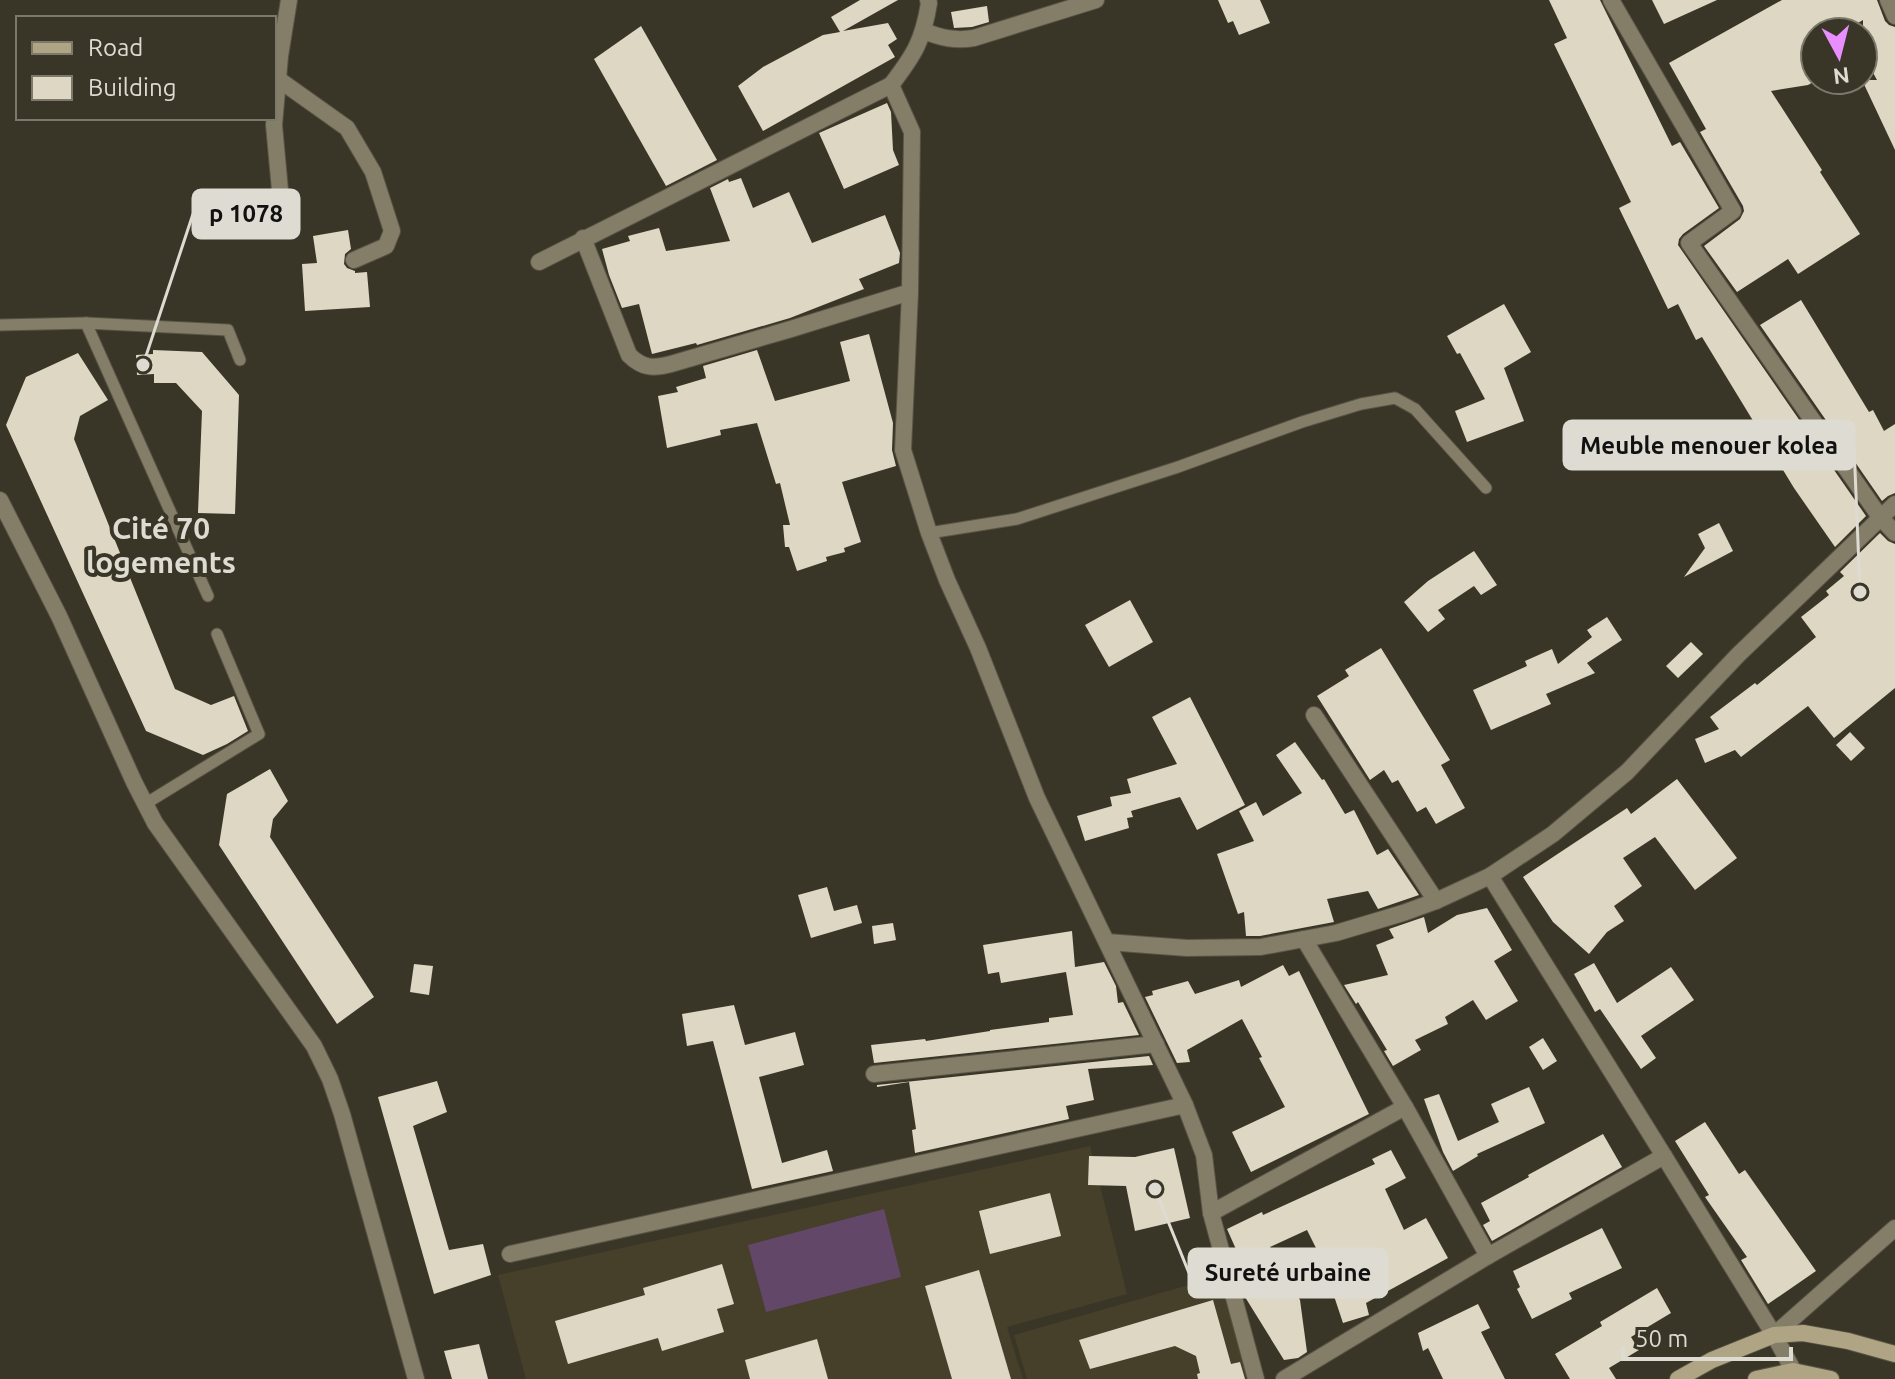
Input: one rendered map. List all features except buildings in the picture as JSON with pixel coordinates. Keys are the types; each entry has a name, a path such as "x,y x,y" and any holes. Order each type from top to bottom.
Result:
{"main road":[{"path":"1678,1379 1712,1360 1774,1335 1803,1333 1895,1354"},
{"path":"1756,1379 1795,1375 1831,1379"}],"street":[{"path":"276,102 289,0"},
{"path":"539,262 891,85 913,55 924,31 928,0"},
{"path":"924,31 957,40 974,38 1096,0"},
{"path":"1611,0 1733,211 1689,243 1880,517 1895,533"},
{"path":"1888,0 1895,16"},
{"path":"278,79 347,128 373,172 392,231 386,246 354,260"},
{"path":"891,85 912,132 910,292 903,450 947,580 978,648 1037,798 1185,1105 1204,1155 1211,1213 1256,1379"},
{"path":"274,120 281,201"},
{"path":"583,238 629,355 646,367 686,360 910,292"},
{"path":"0,500 59,616 155,823 314,1046 330,1079 416,1379"},
{"path":"1107,942 1187,948 1261,947 1336,933 1403,913 1490,876 1553,834 1627,772 1738,655 1895,504"},
{"path":"1314,715 1436,901"},
{"path":"1490,876 1774,1335 1795,1375"},
{"path":"1304,939 1405,1107 1488,1256"},
{"path":"874,1074 1156,1044"},
{"path":"510,1254 1185,1105"},
{"path":"1211,1213 1405,1107"},
{"path":"1284,1379 1488,1256 1664,1156"},
{"path":"1774,1335 1895,1228"}],"lane":[{"path":"86,323 208,596"},
{"path":"0,325 86,323 228,330 240,360"},
{"path":"929,533 1017,519 1178,467 1302,422 1361,404 1395,398 1415,409 1486,488"},
{"path":"145,804 259,734 217,634"}],"shaded area":[{"path":"1090,1146 1127,1294 1007,1327 1023,1379 526,1379 498,1275"},
{"path":"884,1209 901,1277 766,1312 748,1245"},
{"path":"1223,1275 1256,1379 1027,1379 1014,1335"}],"place":[{"name":"p 1078","path":"143,365"},
{"name":"Meuble menouer kolea","path":"1860,592"},
{"name":"Sureté urbaine","path":"1155,1189"}],"district":[{"name":"Cité 70 logements","path":"161,545"}]}
